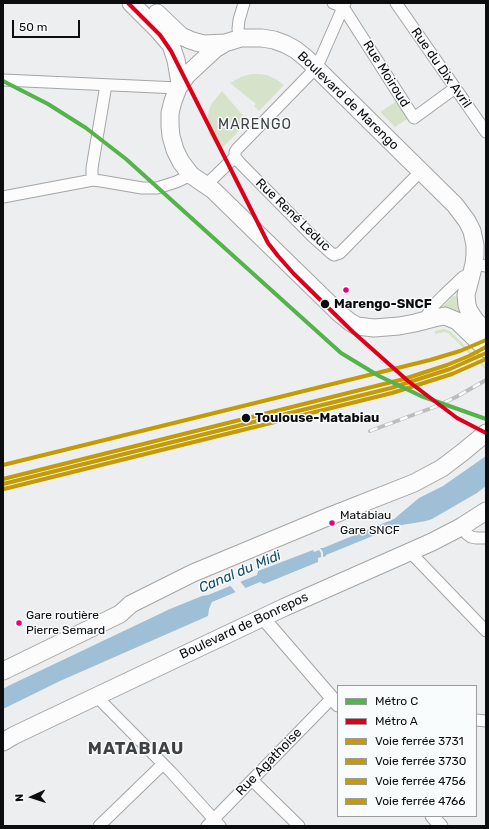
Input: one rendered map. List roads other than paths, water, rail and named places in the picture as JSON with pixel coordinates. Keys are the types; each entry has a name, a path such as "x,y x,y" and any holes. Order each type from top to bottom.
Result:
{"main road":[{"path":"131,3 171,45 176,60 179,86"},
{"path":"146,3 181,36 201,43 225,43"},
{"name":"Boulevard de Marengo","path":"241,38 262,38 274,40 296,50 315,66 455,205 467,221 472,231 477,268 466,298 467,305 464,318 445,316 399,326 374,328 357,326 350,322 224,200 191,175 181,162 175,150 171,136 170,113 173,101 179,86 187,75 215,49 225,43 241,38"},
{"path":"464,318 475,320 486,332"},
{"path":"464,318 486,349"},
{"path":"3,671 120,614 131,604 193,573 423,478 447,464 486,433"},
{"name":"Boulevard de Bonrepos","path":"3,742 96,696 285,607 432,542 461,527 486,511"}],"street":[{"path":"241,38 238,29 244,3"},
{"name":"Rue du Dix Avril","path":"396,3 486,132"},
{"path":"206,185 235,157 235,152 237,149 310,74 320,60 340,4"},
{"name":"Rue Moiroud","path":"340,4 414,118 455,88"},
{"path":"3,80 106,85 179,86"},
{"path":"93,180 92,168 106,85"},
{"name":"Rue René Leduc","path":"235,157 238,162 314,237 334,254 340,253 421,171"},
{"path":"3,197 93,180 142,188 157,188 191,175"},
{"path":"423,321 433,306 448,291 463,277 477,268"},
{"path":"461,527 471,537 486,538"},
{"path":"410,552 486,632"},
{"path":"263,618 335,702"},
{"path":"96,696 171,772 214,824"},
{"name":"Rue Agathoise","path":"214,824 252,780 335,702"},
{"path":"99,826 163,764"},
{"path":"252,780 299,826"},
{"path":"433,817 441,826"}],"water":[{"path":"486,456 486,486 477,493 432,519 396,526 382,533 379,525 394,519 419,498 443,486"},
{"path":"377,526 380,529 380,533 323,557 323,552 320,548"},
{"path":"313,550 314,552 319,550 321,553 321,557 318,558 318,562 264,584 260,582 212,602 208,616 60,681 3,709 3,689 8,686 170,609 257,575 258,571"}],"railway":[{"path":"370,431 437,406 486,380"}],"metro line":[{"name":"A","path":"128,3 160,35 171,51 268,243 278,256 294,274 353,332 408,381 457,418 486,433"},
{"name":"C","path":"3,81 48,104 86,128 126,159 341,353 379,376 421,396 486,419"}],"rail line":[{"name":"3731","path":"3,465 430,360 460,351 486,340"},
{"name":"3730","path":"3,479 404,379 447,365 486,347"},
{"name":"4756","path":"3,484 391,388 450,369 486,353"},
{"name":"4766","path":"4,489 392,393 452,374 486,359"}],"place":[{"name":"Marengo-SNCF","path":"325,304"},
{"name":"Toulouse-Matabiau","path":"246,418"},
{"name":"Matabiau Gare SNCF","path":"332,523"},
{"name":"Gare routière Pierre Semard","path":"19,623"}],"district":[{"name":"MARENGO","path":"255,125"},
{"name":"MATABIAU","path":"136,749"}],"water label":[{"name":"Canal du Midi","path":"240,572"}]}
